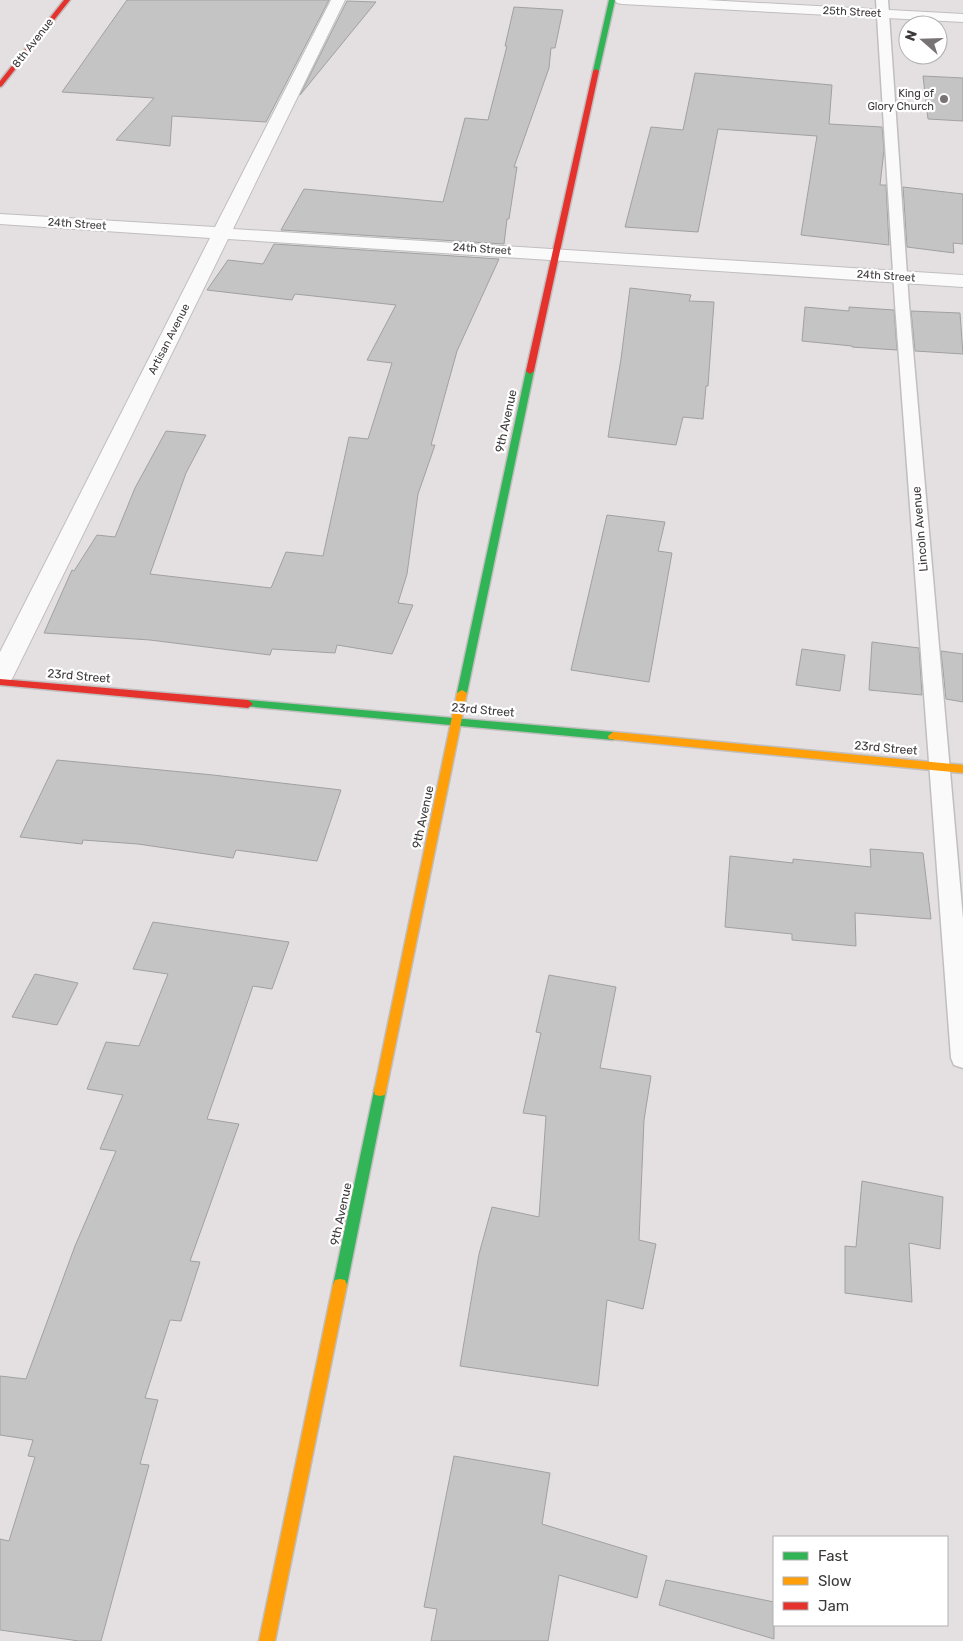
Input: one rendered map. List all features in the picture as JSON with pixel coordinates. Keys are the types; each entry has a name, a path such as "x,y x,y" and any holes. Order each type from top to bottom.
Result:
{"street":[{"name":"8th Avenue","path":"0,85 67,0"},
{"name":"Artisan Avenue","path":"0,677 338,0"},
{"name":"9th Avenue","path":"267,1641 555,254 612,0"},
{"name":"25th Street","path":"622,0 882,7 963,18"},
{"name":"24th Street","path":"0,219 963,281"},
{"name":"23rd Street","path":"0,682 963,769"}],"lane":[{"name":"Lincoln Avenue","path":"882,7 900,277 963,1058"}],"building":[{"path":"127,0 329,0 266,122 172,116 170,146 116,140 154,98 62,92"},
{"path":"347,1 376,2 300,95"},
{"path":"514,7 563,10 555,48 551,48 549,68 514,167 517,167 504,244 281,230 304,189 443,202 465,118 488,120 507,46 505,46"},
{"path":"695,73 832,85 829,124 882,127 884,150 880,185 886,185 889,245 801,235 817,136 718,129 698,232 625,227 651,127 683,130"},
{"name":"King of Glory Church","path":"923,76 963,78 963,121 928,119"},
{"path":"903,187 963,194 963,244 953,243 954,253 907,247"},
{"path":"274,244 499,259 457,351 431,445 435,445 418,494 407,574 398,603 413,605 392,654 337,645 335,653 272,649 270,655 150,640 44,633 72,570 74,571 97,535 115,537 135,488 166,431 206,435 186,473 150,574 271,588 286,552 323,556 349,437 368,439 392,363 367,360 396,305 295,294 292,300 207,290 228,260 263,264"},
{"path":"630,288 691,295 689,301 714,302 708,386 706,386 703,419 683,417 676,445 608,437"},
{"path":"805,307 849,311 849,307 894,310 897,350 802,341"},
{"path":"911,311 960,313 963,354 915,351"},
{"path":"607,515 665,522 658,551 672,553 649,682 571,670"},
{"path":"872,642 919,648 922,695 869,690"},
{"path":"802,649 845,655 840,691 796,685"},
{"path":"941,651 963,654 963,702 946,699"},
{"path":"57,760 341,790 317,861 236,850 233,858 138,844 83,840 82,844 20,837"},
{"path":"870,849 923,853 931,919 855,913 856,946 792,940 792,934 725,927 730,856 793,863 793,859 871,867"},
{"path":"153,922 289,942 272,989 253,986 207,1119 239,1124 190,1261 200,1262 181,1321 170,1320 145,1398 158,1400 140,1464 149,1465 101,1641 79,1641 0,1630 0,1539 9,1541 35,1457 28,1456 33,1440 0,1435 0,1376 26,1379 75,1246 116,1151 100,1149 123,1095 87,1089 106,1042 139,1046 168,974 133,969"},
{"path":"35,974 78,983 57,1025 12,1017"},
{"path":"549,975 616,987 600,1068 651,1076 644,1120 639,1240 656,1244 643,1309 607,1300 598,1386 460,1366 479,1254 492,1207 539,1217 546,1116 523,1113 541,1033 536,1032"},
{"path":"862,1181 943,1197 940,1249 909,1243 912,1302 845,1293 845,1246 856,1247"},
{"path":"454,1456 550,1473 542,1524 647,1556 637,1598 559,1575 548,1641 431,1641 437,1609 424,1607"},
{"path":"666,1580 773,1602 774,1639 659,1605"}],"traffic: fast":[{"path":"596,71 612,0"},
{"path":"462,693 530,371"},
{"path":"248,704 613,736"},
{"path":"340,1285 380,1091"}],"traffic: slow":[{"path":"380,1091 462,693"},
{"path":"613,736 963,769"},
{"path":"267,1641 340,1285"}],"traffic: jam":[{"path":"0,85 67,0"},
{"path":"530,371 596,71"},
{"path":"0,682 248,704"}],"place":[{"name":"King of Glory Church","path":"944,99"}]}
